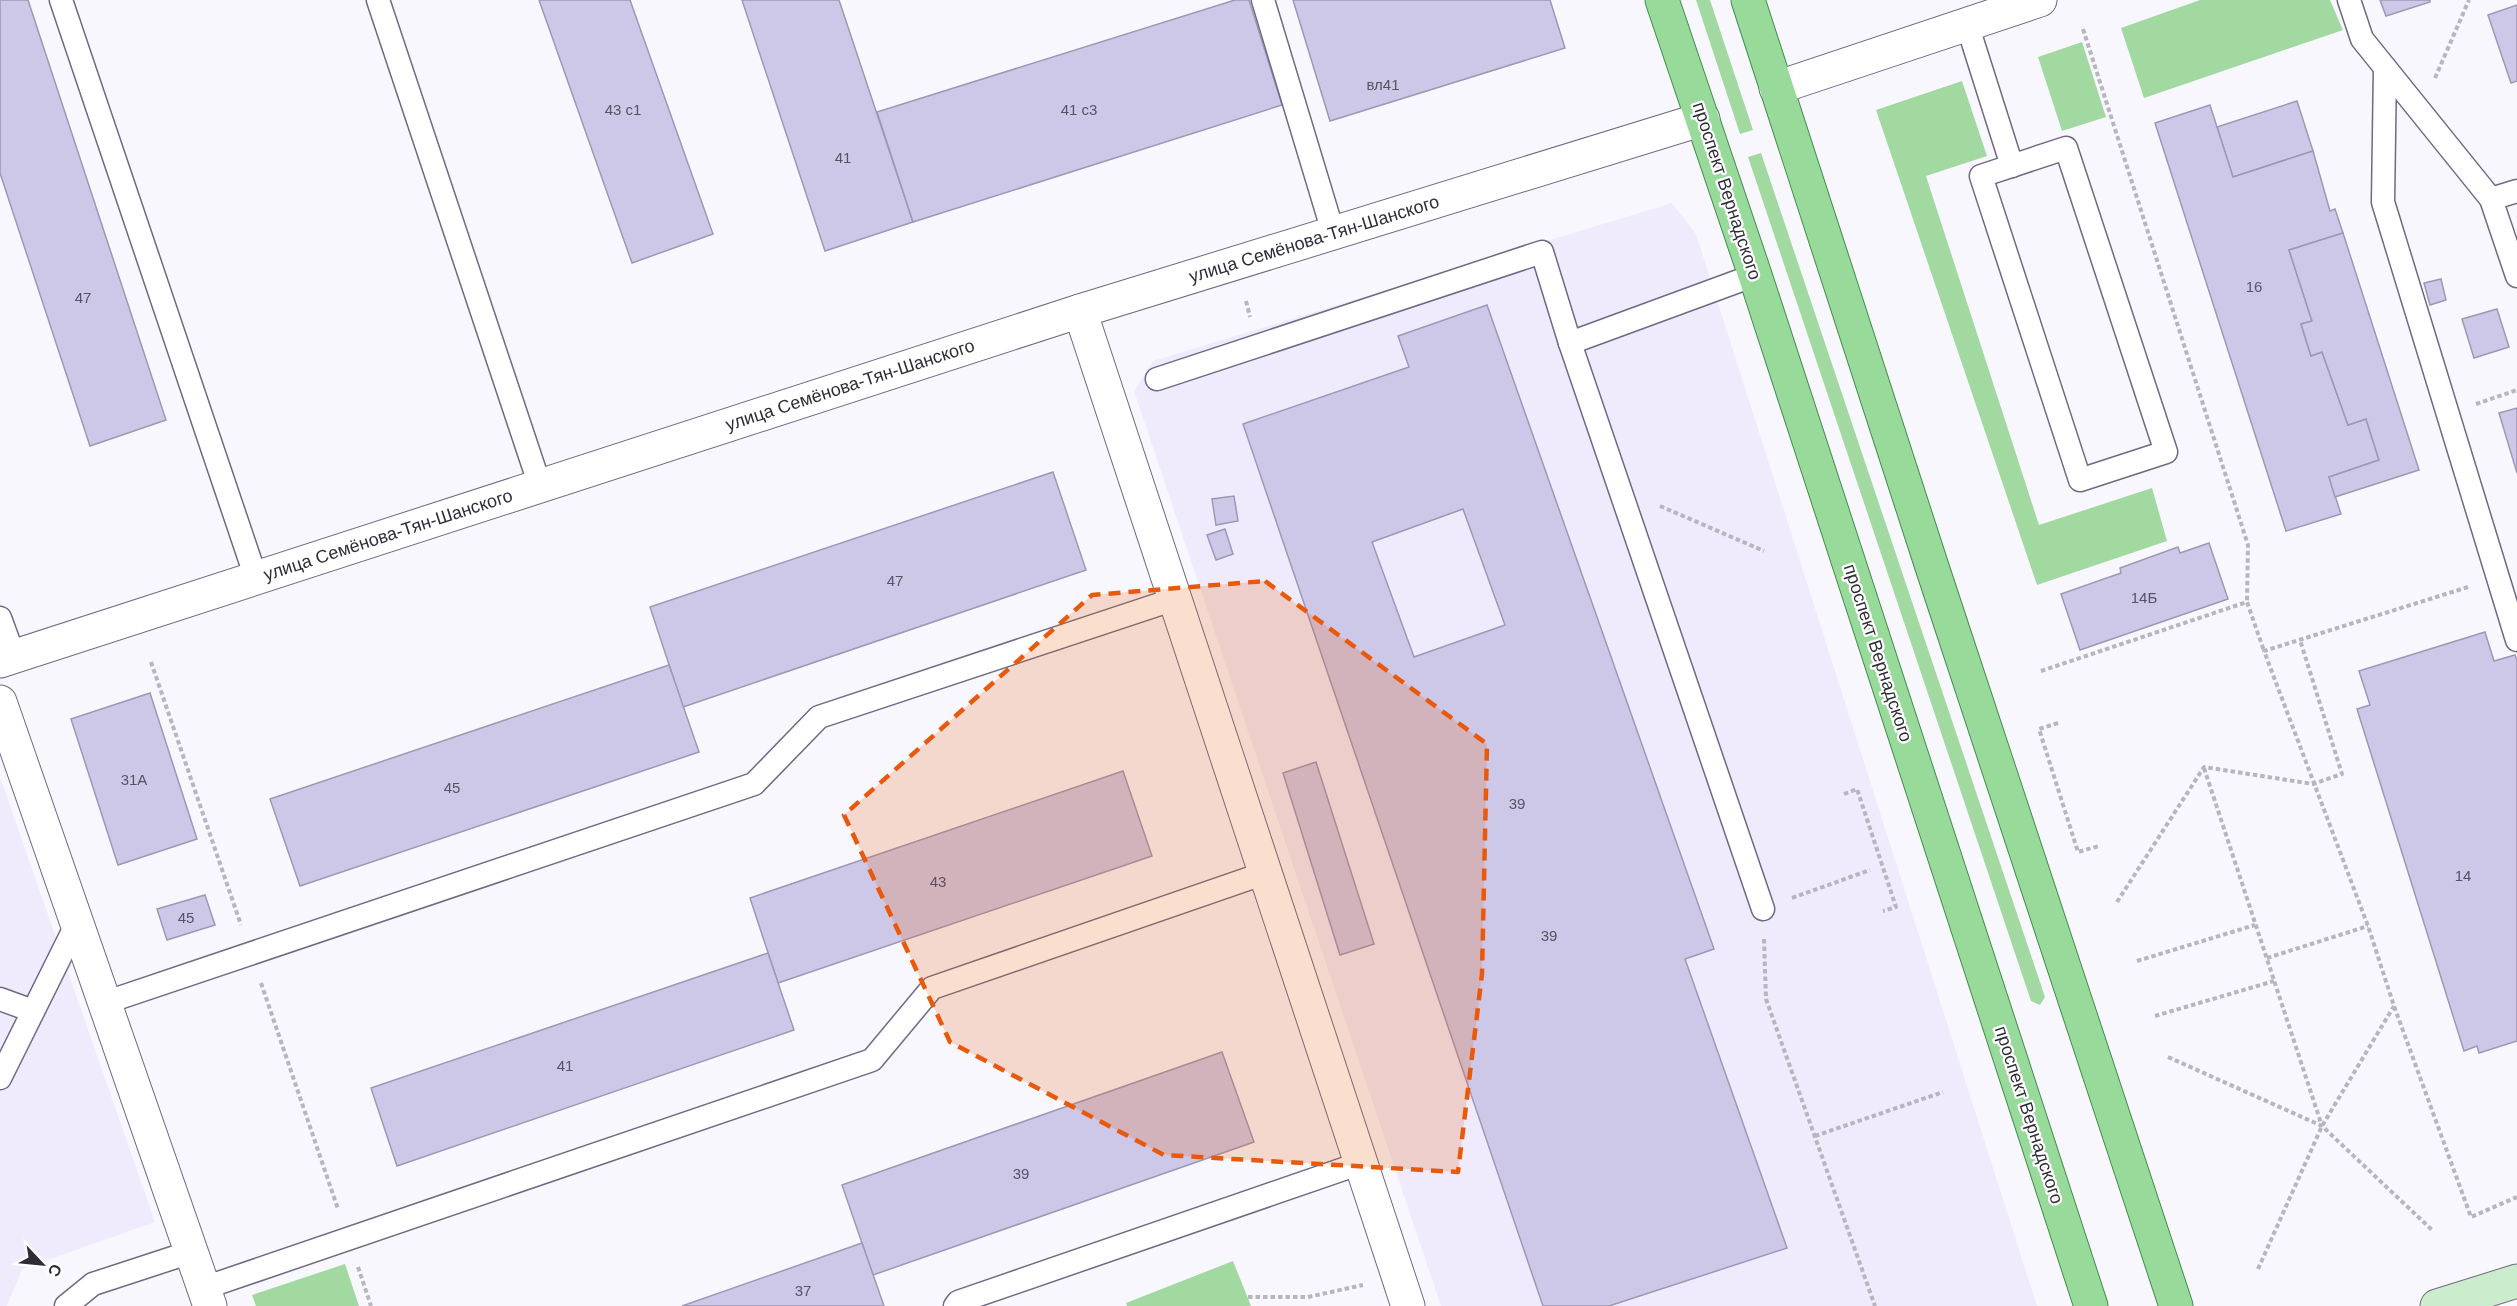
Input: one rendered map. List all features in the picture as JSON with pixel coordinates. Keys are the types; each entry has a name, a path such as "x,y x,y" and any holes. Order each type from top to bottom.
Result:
{"main road":[{"name":"проспект Вернадского","path":"1662,0 1755,275 2091,1306"},
{"path":"1748,0 2176,1306"}],"street":[{"path":"1776,88 2040,0"},
{"name":"улица Семёнова-Тян-Шанского","path":"7,658 1080,311 1703,119"},
{"path":"1080,311 1404,1292"},
{"path":"0,702 207,1297"},
{"path":"2437,1306 2517,1281"}],"lane":[{"path":"61,0 256,578"},
{"path":"378,0 540,486"},
{"path":"1263,0 1333,232"},
{"path":"2349,0 2362,39 2491,199 2517,276"},
{"path":"1967,24 2012,166"},
{"path":"2385,68 2383,202 2517,640"},
{"path":"2066,148 2166,452 2080,480 1981,176 2012,166 2066,148"},
{"path":"2491,199 2517,191"},
{"path":"1156,379 1542,252 1570,343 1762,909"},
{"path":"1570,343 1755,275"},
{"path":"104,1003 754,784 819,717 1175,599"},
{"path":"0,618 7,658"},
{"path":"207,1297 872,1060 932,988 1265,873"},
{"path":"0,1078 77,923"},
{"path":"0,999 33,1011"},
{"path":"955,1306 958,1302 1361,1163"},
{"path":"66,1306 93,1284 191,1252"}],"path":[{"path":"2421,112 2469,0"},
{"path":"2083,29 2248,545 2250,555 2247,602 2313,784 2368,926 2394,1006 2471,1217 2517,1197"},
{"path":"2447,414 2517,390"},
{"path":"1620,489 1764,551"},
{"path":"2264,651 2497,578"},
{"path":"2042,670 2247,602"},
{"path":"2204,767 2313,784 2342,774 2300,640"},
{"path":"2058,723 2038,729 2079,852 2099,846"},
{"path":"2117,902 2204,767"},
{"path":"2204,767 2322,1126"},
{"path":"1844,794 1857,789 1861,800 1896,907 1883,911"},
{"path":"1870,870 1762,909 1766,999 1875,1306"},
{"path":"2137,961 2255,925"},
{"path":"2267,958 2368,926"},
{"path":"2155,1016 2274,981"},
{"path":"2258,1269 2322,1126 2394,1006"},
{"path":"2168,1057 2322,1126 2432,1230"},
{"path":"1815,1136 1943,1092"},
{"path":"1248,1297 1308,1297 1404,1292"}],"highlighted area":[{"path":"1265,581 1487,744 1482,974 1458,1172 1164,1155 950,1042 844,815 1092,595"}],"shaded area":[{"path":"1672,203 1696,234 2037,1306 1441,1306 1134,391 1153,361"},
{"path":"0,777 155,1222 22,1269 7,1306 0,1306"}],"green space":[{"path":"1696,0 1710,0 1753,130 1740,134"},
{"path":"2200,0 2330,0 2343,30 2144,98 2121,28"},
{"path":"2082,42 2106,117 2062,131 2038,57"},
{"path":"1962,81 1987,156 1926,176 2039,525 2152,488 2167,541 2037,585 1876,110"},
{"path":"1761,153 2045,997 2040,1005 2031,1001 1748,157"},
{"path":"1233,1261 1251,1306 1127,1306 1126,1303"},
{"path":"345,1264 359,1306 256,1306 252,1295"}],"building":[{"path":"0,0 28,0 166,420 90,446 0,173"},
{"path":"539,0 630,0 713,234 632,263"},
{"path":"742,0 839,0 913,222 825,251"},
{"path":"1235,0 1249,0 1282,105 913,222 877,112"},
{"path":"1293,0 1550,0 1565,48 1330,121"},
{"path":"2380,0 2430,0 2430,2 2386,16"},
{"path":"2517,5 2517,81 2511,83 2488,15"},
{"path":"2297,101 2313,151 2233,177 2217,127"},
{"path":"2210,105 2233,177 2313,151 2330,211 2335,209 2343,233 2289,250 2312,321 2301,324 2311,356 2322,352 2348,425 2366,419 2379,460 2329,477 2341,514 2286,531 2155,123"},
{"path":"2343,233 2419,470 2335,497 2329,477 2379,460 2366,419 2348,425 2322,352 2311,356 2301,324 2312,321 2289,250"},
{"path":"2441,279 2446,300 2430,305 2424,283"},
{"path":"1487,305 1714,949 1685,959 1787,1248 1609,1306 1543,1306 1243,424 1409,367 1398,336","holes":["1463,509 1505,625 1414,657 1372,542"]},
{"path":"2497,309 2509,347 2474,358 2462,319"},
{"path":"2517,408 2517,473 2499,413"},
{"path":"1053,472 1086,570 683,707 650,607"},
{"path":"1234,496 1238,521 1216,525 1212,499"},
{"path":"1225,529 1233,554 1216,560 1207,535"},
{"path":"2209,543 2228,599 2080,650 2061,594 2121,573 2120,568 2178,547 2180,553"},
{"path":"2485,632 2494,661 2515,655 2517,660 2517,1041 2479,1053 2477,1046 2464,1051 2357,709 2370,705 2359,671"},
{"path":"669,665 699,752 300,886 270,799"},
{"path":"150,693 197,839 118,865 71,719"},
{"path":"1316,762 1374,944 1340,955 1283,773"},
{"path":"1123,771 1152,856 778,983 750,898"},
{"path":"205,895 215,925 167,940 157,909"},
{"path":"768,953 794,1030 397,1166 371,1088"},
{"path":"1222,1052 1254,1142 873,1275 842,1185"},
{"path":"862,1243 884,1306 682,1306"}]}
